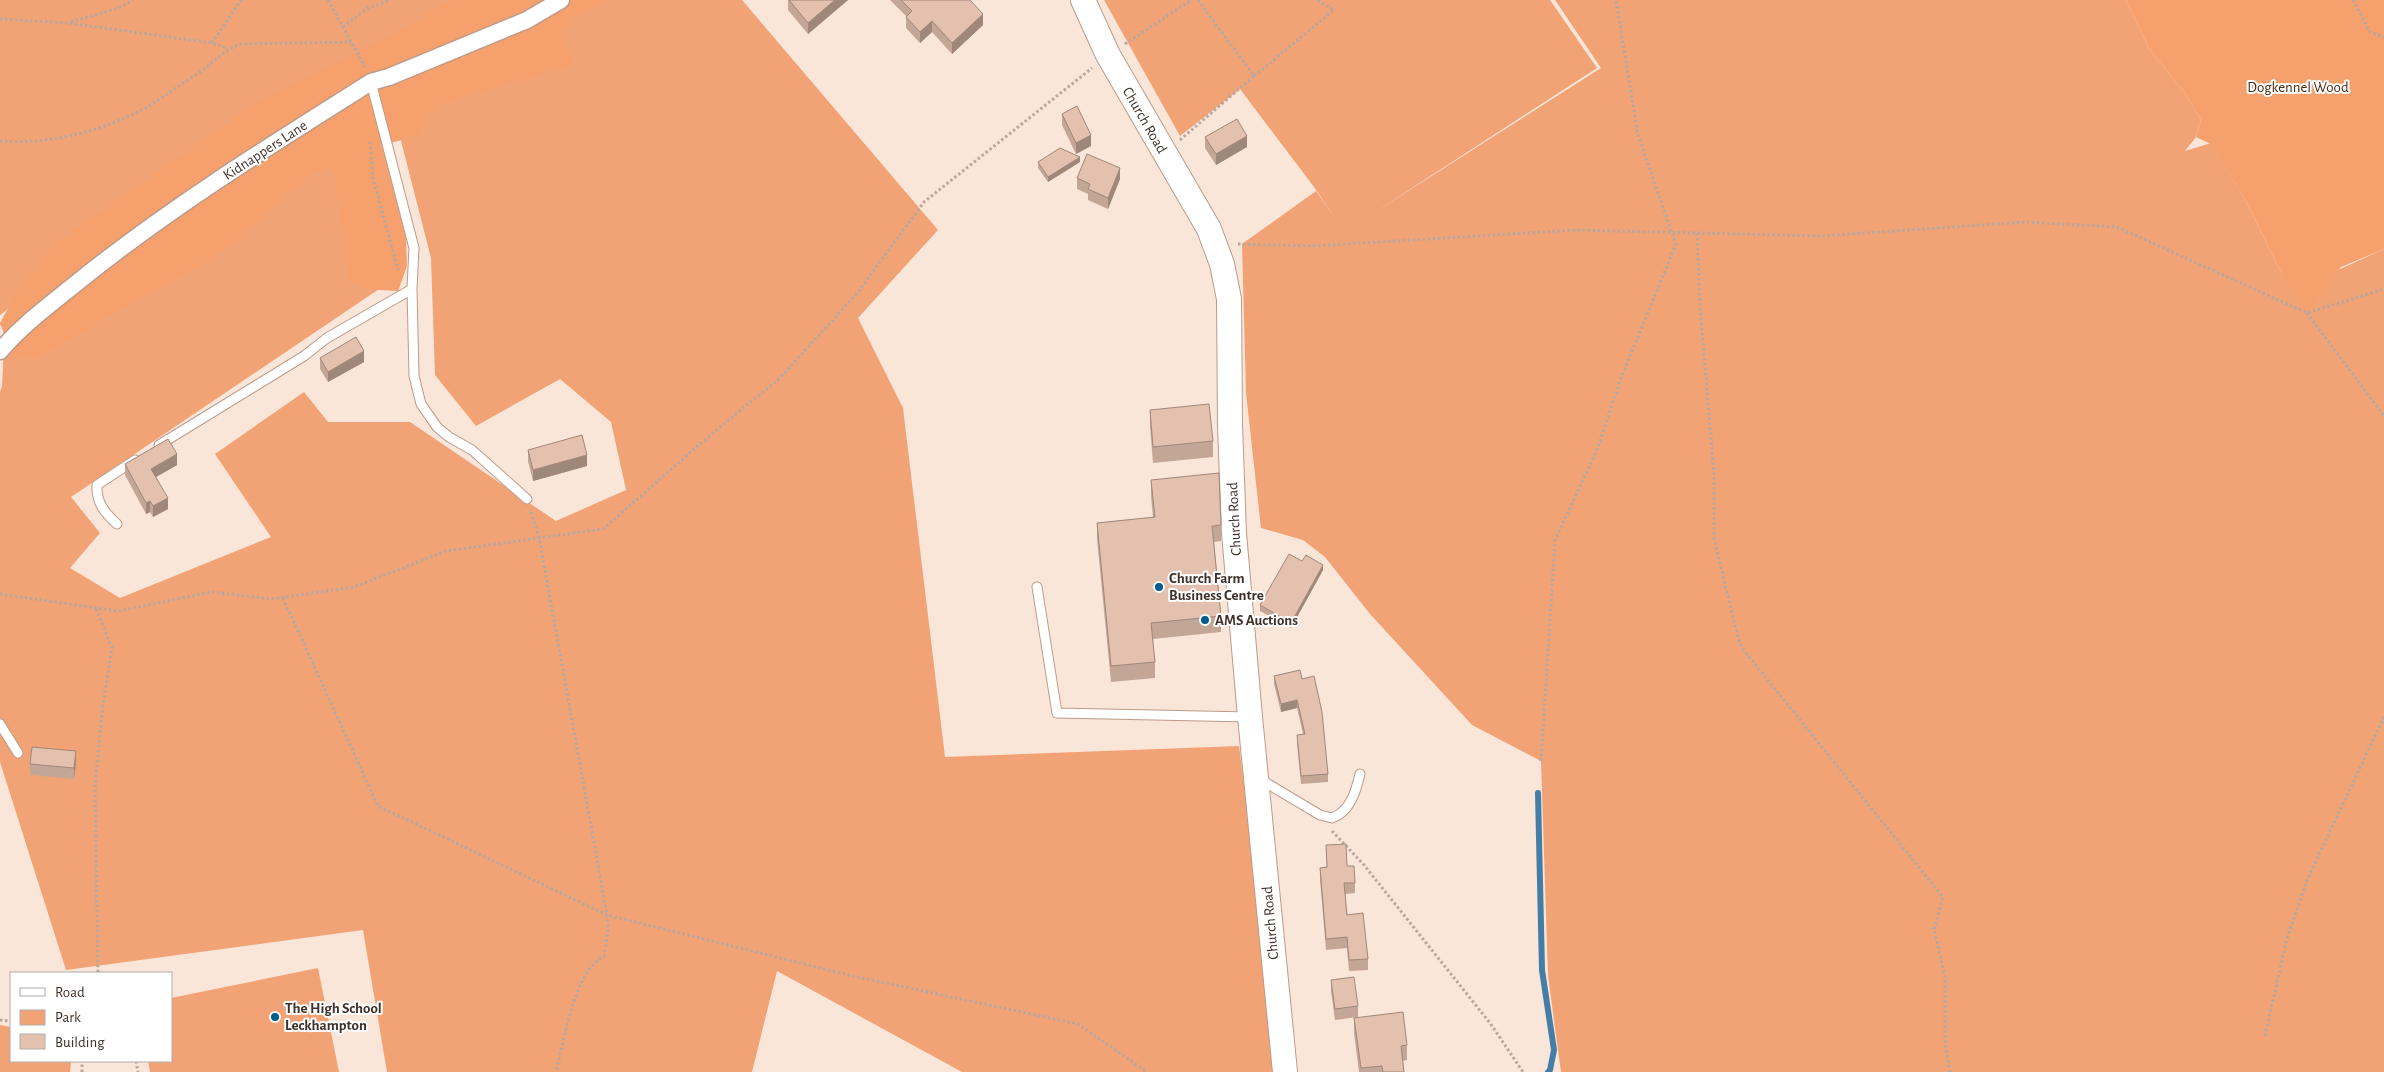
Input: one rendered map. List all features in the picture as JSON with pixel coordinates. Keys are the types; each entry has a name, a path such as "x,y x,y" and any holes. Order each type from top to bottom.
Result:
{"street":[{"name":"Kidnappers Lane","path":"0,351 34,318 132,238 268,146 371,82 389,77 527,20 561,0"},
{"name":"Church Road","path":"1083,0 1108,55 1209,229 1222,264 1229,299 1230,425 1234,523 1250,717 1286,1072"}],"lane":[{"path":"371,82 414,248 408,291 414,376 421,404 437,427 449,437 472,450 527,499"},
{"path":"117,524 103,511 96,495 97,485 296,361 327,338 408,291"},
{"path":"1037,587 1057,713 1250,717"},
{"path":"0,724 18,754"},
{"path":"1256,776 1322,816 1332,818 1345,810 1355,791 1360,774"}],"path":[{"path":"68,23 120,8 133,0"},
{"path":"212,43 241,0"},
{"path":"328,0 371,82"},
{"path":"343,27 368,8 392,0"},
{"path":"0,594 118,611 212,592 272,599 283,598 354,587 446,551 538,537 603,530 701,443 781,377 858,292 924,202 1108,55 1191,0"},
{"path":"1198,0 1254,76"},
{"path":"1165,153 1334,10 1317,0"},
{"path":"1541,761 1555,540 1597,450 1621,378 1676,244 1638,136 1616,0"},
{"path":"2353,0 2370,32 2384,37"},
{"path":"0,19 68,23 212,43 228,48"},
{"path":"0,140 50,138 82,132 124,118 146,108 204,69 228,48 249,43 351,42"},
{"path":"370,133 373,178 408,291"},
{"path":"1214,244 1313,246 1576,230 1821,236 2026,222 2117,227 2307,313 2384,416"},
{"path":"1697,233 1700,307 1714,474 1714,538 1736,634 1742,648 1943,897 1934,929 1945,977 1945,1042 1950,1072"},
{"path":"2307,313 2384,289"},
{"path":"527,499 538,537 607,915 608,930 604,956 597,959 582,980 556,1072"},
{"path":"283,598 378,806 607,915 853,976 1078,1024 1147,1072"},
{"path":"96,608 112,648 102,704 95,784 98,972"},
{"path":"2265,1036 2287,938 2307,880 2384,717"},
{"path":"1322,816 1326,824 1364,864 1490,1023 1523,1072"}],"green space":[{"path":"0,0 496,0 346,76 385,285 71,497 100,533 70,568 120,598 271,537 215,454 304,392 328,422 410,422 556,521 626,490 611,422 560,379 476,426 435,375 431,258 388,90 563,0 742,0 938,230 858,318 903,408 945,757 1239,746 1282,1072 962,1072 777,971 752,1072 387,1072 363,930 66,970 0,762 0,392 2,386 5,326 20,300 0,315"},
{"path":"452,0 605,0 560,30 573,65 437,105 418,136 382,145 406,238 407,266 398,291 362,289 349,281 333,167 312,173 226,250 38,357 13,357 0,323 23,282 57,242 261,100 391,35"},
{"path":"1104,0 1550,0 1597,68 1372,214 1601,68 1555,0 2126,0 2150,50 2185,93 2201,120 2196,137 2185,151 2211,143 2245,199 2281,272 2338,270 2384,249 2384,1072 1561,1072 1548,976 1541,761 1472,725 1370,614 1325,557 1303,540 1261,528 1246,393 1242,244 1316,191 1335,218 1314,187 1240,89 1180,136"},
{"name":"Dogkennel Wood","path":"2126,0 2384,0 2384,249 2341,267 2307,313 2281,272 2245,199 2211,144 2196,137 2201,120 2185,93 2150,50"},
{"path":"318,968 339,1072 150,1072 148,1062 172,1062 172,998"},
{"path":"0,1025 10,1027 10,1062 71,1062 70,1072 0,1072"}],"building":[{"path":"789,0 835,0 808,23"},
{"path":"901,0 970,0 983,14 952,43 932,21 920,32 906,17 912,11"},
{"path":"1077,106 1091,135 1076,143 1062,114"},
{"path":"1237,119 1247,136 1216,154 1205,137"},
{"path":"1060,148 1080,157 1048,177 1038,162"},
{"path":"1087,154 1120,168 1108,198 1088,189 1090,184 1077,178"},
{"path":"356,337 364,351 328,372 320,358"},
{"path":"1209,404 1213,441 1153,447 1150,410"},
{"path":"582,435 587,455 533,470 528,450"},
{"path":"168,439 177,454 151,469 168,498 153,506 150,501 146,503 125,464"},
{"name":"Church Farm Business Centre","path":"1219,473 1221,525 1212,526 1221,616 1151,623 1155,662 1111,666 1097,523 1155,517 1151,480"},
{"path":"1289,554 1302,561 1306,555 1323,565 1291,623 1260,605"},
{"path":"1300,670 1302,679 1314,676 1322,712 1328,774 1301,776 1297,735 1305,734 1297,700 1281,704 1274,676"},
{"path":"32,747 76,751 74,768 30,764"},
{"path":"1346,844 1347,866 1354,866 1355,883 1344,883 1347,915 1363,913 1368,959 1349,960 1347,937 1326,939 1320,868 1327,867 1326,845"},
{"path":"1354,977 1358,1006 1335,1009 1331,980"},
{"path":"1403,1012 1407,1045 1401,1046 1404,1072 1383,1072 1382,1066 1361,1068 1354,1018"}],"waterway":[{"path":"1538,793 1542,970 1554,1050 1548,1072"}],"place":[{"name":"Church Farm Business Centre","path":"1159,587"},
{"name":"AMS Auctions","path":"1205,620"},
{"name":"The High School Leckhampton","path":"275,1017"}]}
